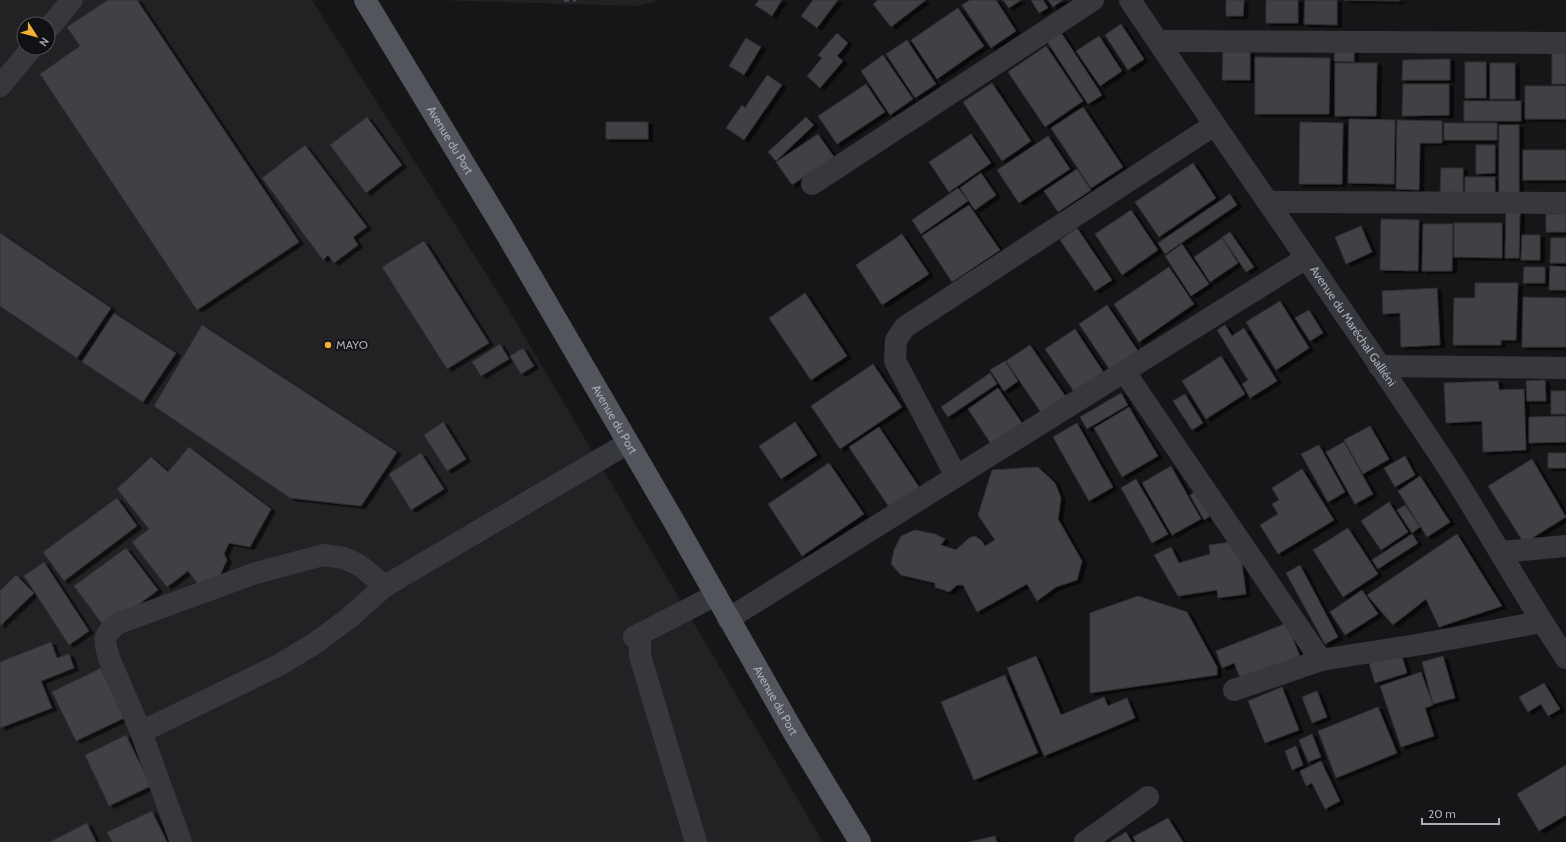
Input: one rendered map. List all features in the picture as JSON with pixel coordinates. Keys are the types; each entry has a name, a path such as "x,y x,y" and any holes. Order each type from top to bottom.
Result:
{"main road":[{"name":"Avenue du Port","path":"365,0 503,228 716,595 728,619 860,842"}],"street":[{"path":"56,19 72,0"},
{"path":"812,184 1093,0"},
{"name":"Avenue du Maréchal Galliéni","path":"1130,0 1446,464 1501,552 1541,622 1566,658"},
{"path":"1158,41 1566,43"},
{"path":"0,86 25,56"},
{"path":"956,476 895,361 896,340 905,327 1214,125"},
{"path":"1268,202 1566,203"},
{"path":"728,619 1306,258"},
{"path":"1379,366 1566,368"},
{"path":"1124,371 1321,660"},
{"path":"141,732 280,665 314,644 348,618 385,586 628,443"},
{"path":"1501,552 1566,546"},
{"path":"181,842 141,732 109,658 105,636 108,630 119,623 253,574 323,555 344,558 359,565 385,586"},
{"path":"696,842 640,656 640,640 634,637 716,595"},
{"path":"1234,690 1321,660 1422,644 1541,622"},
{"path":"1085,842 1148,797"}],"shaded area":[{"path":"0,0 312,0 506,305 823,842 0,842"},
{"path":"435,0 660,0 638,6"}],"building":[{"path":"108,0 137,0 299,242 197,310 40,74 80,46 67,27"},
{"path":"759,0 782,0 772,16 755,5"},
{"path":"813,0 838,0 817,28 801,16"},
{"path":"878,0 926,0 891,27 873,4"},
{"path":"970,0 996,0 1016,31 991,48 962,5"},
{"path":"1003,0 1021,0 1009,8"},
{"path":"1031,0 1043,0 1048,8 1039,13"},
{"path":"1048,0 1063,0 1053,7"},
{"path":"1226,0 1244,0 1243,16 1226,16"},
{"path":"1266,0 1298,0 1298,23 1266,23"},
{"path":"1305,0 1337,0 1337,25 1304,24"},
{"path":"1344,0 1399,0 1399,1"},
{"path":"958,8 984,46 937,79 911,40"},
{"path":"1121,24 1144,59 1128,70 1105,35"},
{"path":"1060,31 1102,95 1088,104 1046,40"},
{"path":"837,33 848,43 837,56 843,61 820,88 807,76 822,58 818,55"},
{"path":"1099,36 1122,71 1100,86 1076,51"},
{"path":"746,38 761,47 744,75 729,66"},
{"path":"907,40 936,84 915,98 886,54"},
{"path":"1046,46 1083,101 1045,127 1008,72"},
{"path":"1335,49 1354,49 1354,62 1334,61"},
{"path":"1223,52 1250,52 1250,80 1222,80"},
{"path":"1552,52 1566,52 1566,84 1552,84"},
{"path":"883,55 913,99 890,115 861,71"},
{"path":"1255,57 1330,58 1329,114 1255,114"},
{"path":"1450,59 1450,80 1402,80 1403,60"},
{"path":"1465,62 1486,62 1486,98 1465,98"},
{"path":"1335,63 1377,63 1376,116 1335,116"},
{"path":"1490,63 1515,63 1515,99 1490,99"},
{"path":"767,75 782,85 744,140 726,128 742,105 745,108"},
{"path":"992,83 1031,141 1002,161 963,102"},
{"path":"866,84 885,112 837,144 818,116"},
{"path":"1403,84 1449,84 1449,115 1402,116"},
{"path":"1525,86 1566,86 1566,119 1525,119"},
{"path":"1464,101 1521,101 1521,121 1464,121"},
{"path":"1083,107 1123,167 1091,188 1051,128"},
{"path":"367,117 402,165 366,193 330,145"},
{"path":"806,117 814,125 776,161 768,152"},
{"path":"1349,119 1395,120 1394,184 1348,183"},
{"path":"1397,120 1442,121 1442,143 1420,143 1419,190 1396,189"},
{"path":"606,122 648,122 648,139 606,139"},
{"path":"1300,122 1343,123 1342,184 1299,184"},
{"path":"1444,123 1497,123 1497,140 1444,140"},
{"path":"1499,125 1519,125 1519,193 1499,193"},
{"path":"818,134 834,157 792,185 776,162"},
{"path":"971,134 991,163 949,192 929,162"},
{"path":"1048,136 1070,169 1019,203 997,170"},
{"path":"305,145 367,227 353,237 358,245 334,263 328,255 323,260 262,178"},
{"path":"1476,145 1495,145 1495,173 1476,174"},
{"path":"1523,150 1566,150 1566,180 1523,180"},
{"path":"1193,163 1216,198 1159,237 1135,202"},
{"path":"1441,168 1463,168 1463,194 1440,194"},
{"path":"1077,169 1091,190 1058,212 1044,191"},
{"path":"981,173 996,195 975,210 960,188"},
{"path":"1465,177 1495,177 1495,195 1465,195"},
{"path":"958,188 968,201 921,234 912,220"},
{"path":"1230,194 1237,205 1165,254 1158,243"},
{"path":"969,205 1000,250 952,282 922,236"},
{"path":"1131,210 1158,250 1122,275 1095,234"},
{"path":"1506,211 1520,211 1519,258 1505,258"},
{"path":"1546,214 1566,214 1566,232 1546,232"},
{"path":"1381,219 1419,220 1418,271 1380,270"},
{"path":"1454,223 1502,223 1502,258 1454,257"},
{"path":"1423,224 1453,224 1452,271 1422,271"},
{"path":"1361,226 1372,252 1346,264 1335,237"},
{"path":"1077,228 1112,280 1095,291 1060,240"},
{"path":"1230,232 1254,267 1246,272 1222,237"},
{"path":"0,233 111,308 77,358 0,306"},
{"path":"902,234 929,274 882,305 856,265"},
{"path":"1522,235 1540,235 1540,260 1521,260"},
{"path":"1222,238 1238,263 1210,282 1194,257"},
{"path":"1551,238 1566,238 1566,263 1550,263"},
{"path":"424,241 489,343 447,369 382,267"},
{"path":"1182,244 1209,284 1191,296 1165,256"},
{"path":"1550,266 1566,267 1566,290 1549,290"},
{"path":"1169,267 1194,304 1139,342 1114,304"},
{"path":"1524,267 1545,267 1545,283 1523,283"},
{"path":"1475,283 1518,283 1516,340 1501,340 1501,345 1453,345 1454,298 1475,298"},
{"path":"1437,288 1440,345 1401,347 1400,313 1383,314 1382,291"},
{"path":"805,293 847,356 811,380 769,318"},
{"path":"1523,297 1566,298 1566,347 1522,347"},
{"path":"1280,301 1309,348 1276,370 1246,322"},
{"path":"1107,305 1140,354 1112,373 1079,324"},
{"path":"1309,310 1323,333 1310,341 1295,318"},
{"path":"114,313 176,353 143,402 82,362"},
{"path":"202,325 397,452 361,506 290,498 154,406"},
{"path":"1225,325 1232,336 1244,328 1277,381 1250,398 1242,384 1248,380 1217,330"},
{"path":"1075,329 1106,376 1077,396 1045,349"},
{"path":"500,344 509,359 481,376 472,362"},
{"path":"1030,345 1066,397 1042,414 1006,361"},
{"path":"523,348 534,366 521,374 510,356"},
{"path":"1221,356 1245,394 1206,419 1182,381"},
{"path":"1005,361 1018,381 1004,391 990,370"},
{"path":"873,364 902,407 840,449 811,406"},
{"path":"990,373 997,384 948,417 941,407"},
{"path":"1545,380 1546,401 1527,401 1526,381"},
{"path":"1498,381 1499,390 1524,389 1526,450 1483,452 1482,421 1446,423 1444,383"},
{"path":"998,388 1024,426 993,447 968,409"},
{"path":"1551,391 1566,391 1566,414 1551,414"},
{"path":"1121,393 1128,405 1087,429 1080,417"},
{"path":"1185,394 1203,423 1192,430 1173,401"},
{"path":"1129,407 1158,456 1122,477 1094,428"},
{"path":"1566,416 1566,442 1529,443 1529,417"},
{"path":"443,422 466,459 447,471 424,435"},
{"path":"795,422 817,455 781,479 759,446"},
{"path":"1077,423 1113,487 1089,501 1053,437"},
{"path":"1370,426 1389,459 1363,474 1344,440"},
{"path":"879,427 919,487 889,507 849,447"},
{"path":"1344,442 1373,494 1355,504 1326,452"},
{"path":"1319,445 1345,492 1328,502 1301,454"},
{"path":"189,447 271,509 250,547 229,543 224,554 227,560 220,575 198,584 188,571 167,587 132,542 149,529 117,489 151,457 168,472"},
{"path":"421,453 444,489 411,510 389,474"},
{"path":"1548,453 1566,453 1566,468 1548,468"},
{"path":"1405,456 1415,475 1395,487 1384,468"},
{"path":"1532,459 1566,517 1524,543 1488,486"},
{"path":"829,463 864,514 802,556 768,504"},
{"path":"1171,466 1201,519 1172,535 1142,483"},
{"path":"1038,467 1055,483 1061,498 1058,519 1082,561 1077,580 1056,587 1037,601 1027,584 977,612 963,585 957,585 949,592 935,587 935,583 901,575 891,564 894,550 901,536 915,530 935,534 945,539 941,545 956,550 969,538 975,536 982,541 985,546 995,540 978,515 992,470"},
{"path":"1302,469 1334,520 1278,554 1260,525 1278,514 1272,504 1279,500 1272,488"},
{"path":"1420,476 1450,522 1427,537 1398,491"},
{"path":"1136,479 1168,534 1152,543 1121,488"},
{"path":"1203,488 1217,512 1204,520 1190,495"},
{"path":"117,498 137,526 64,581 43,552"},
{"path":"1389,502 1408,532 1381,550 1361,521"},
{"path":"1405,505 1420,527 1412,533 1397,510"},
{"path":"1348,528 1378,574 1343,597 1313,550"},
{"path":"1412,534 1418,543 1378,569 1372,560"},
{"path":"1457,534 1502,606 1439,627 1426,599 1393,625 1367,595"},
{"path":"1239,541 1246,594 1218,598 1217,590 1178,596 1154,555 1171,547 1179,563 1210,554 1209,545"},
{"path":"126,548 158,590 106,629 74,586"},
{"path":"44,562 89,631 69,645 24,576"},
{"path":"1300,565 1338,637 1325,644 1286,573"},
{"path":"16,575 34,593 0,626 0,591"},
{"path":"1362,590 1378,614 1345,635 1330,612"},
{"path":"1138,596 1187,612 1217,667 1217,675 1090,693 1090,613"},
{"path":"1287,623 1300,657 1241,680 1234,663 1222,668 1216,651"},
{"path":"51,642 57,658 69,654 74,668 41,681 52,708 0,728 0,662"},
{"path":"1401,653 1407,673 1375,683 1369,663"},
{"path":"1036,656 1061,715 1104,697 1108,706 1127,698 1135,718 1044,756 1007,668"},
{"path":"1443,656 1455,698 1433,704 1422,662"},
{"path":"101,668 124,718 76,741 52,692"},
{"path":"1421,672 1433,705 1425,708 1434,736 1401,747 1380,686"},
{"path":"1005,675 1038,753 974,780 941,702"},
{"path":"1544,683 1560,709 1548,716 1541,704 1528,712 1519,697"},
{"path":"1282,687 1299,730 1265,743 1248,701"},
{"path":"1317,691 1327,717 1312,723 1302,697"},
{"path":"1378,707 1397,753 1336,778 1318,731"},
{"path":"1312,734 1321,757 1308,762 1299,740"},
{"path":"126,735 151,786 109,806 85,755"},
{"path":"1296,746 1303,765 1292,770 1285,751"},
{"path":"1321,761 1340,801 1325,809 1312,783 1306,786 1300,771"},
{"path":"1566,765 1566,815 1539,831 1517,794"},
{"path":"152,811 167,842 112,842 107,832"},
{"path":"1168,818 1183,842 1136,842 1133,837"},
{"path":"87,823 96,842 50,842"},
{"path":"1126,832 1132,842 1110,842"},
{"path":"995,836 997,842 969,842"}],"railway":[{"path":"564,0 576,0"}],"place":[{"name":"MAYO","path":"328,345"}]}
